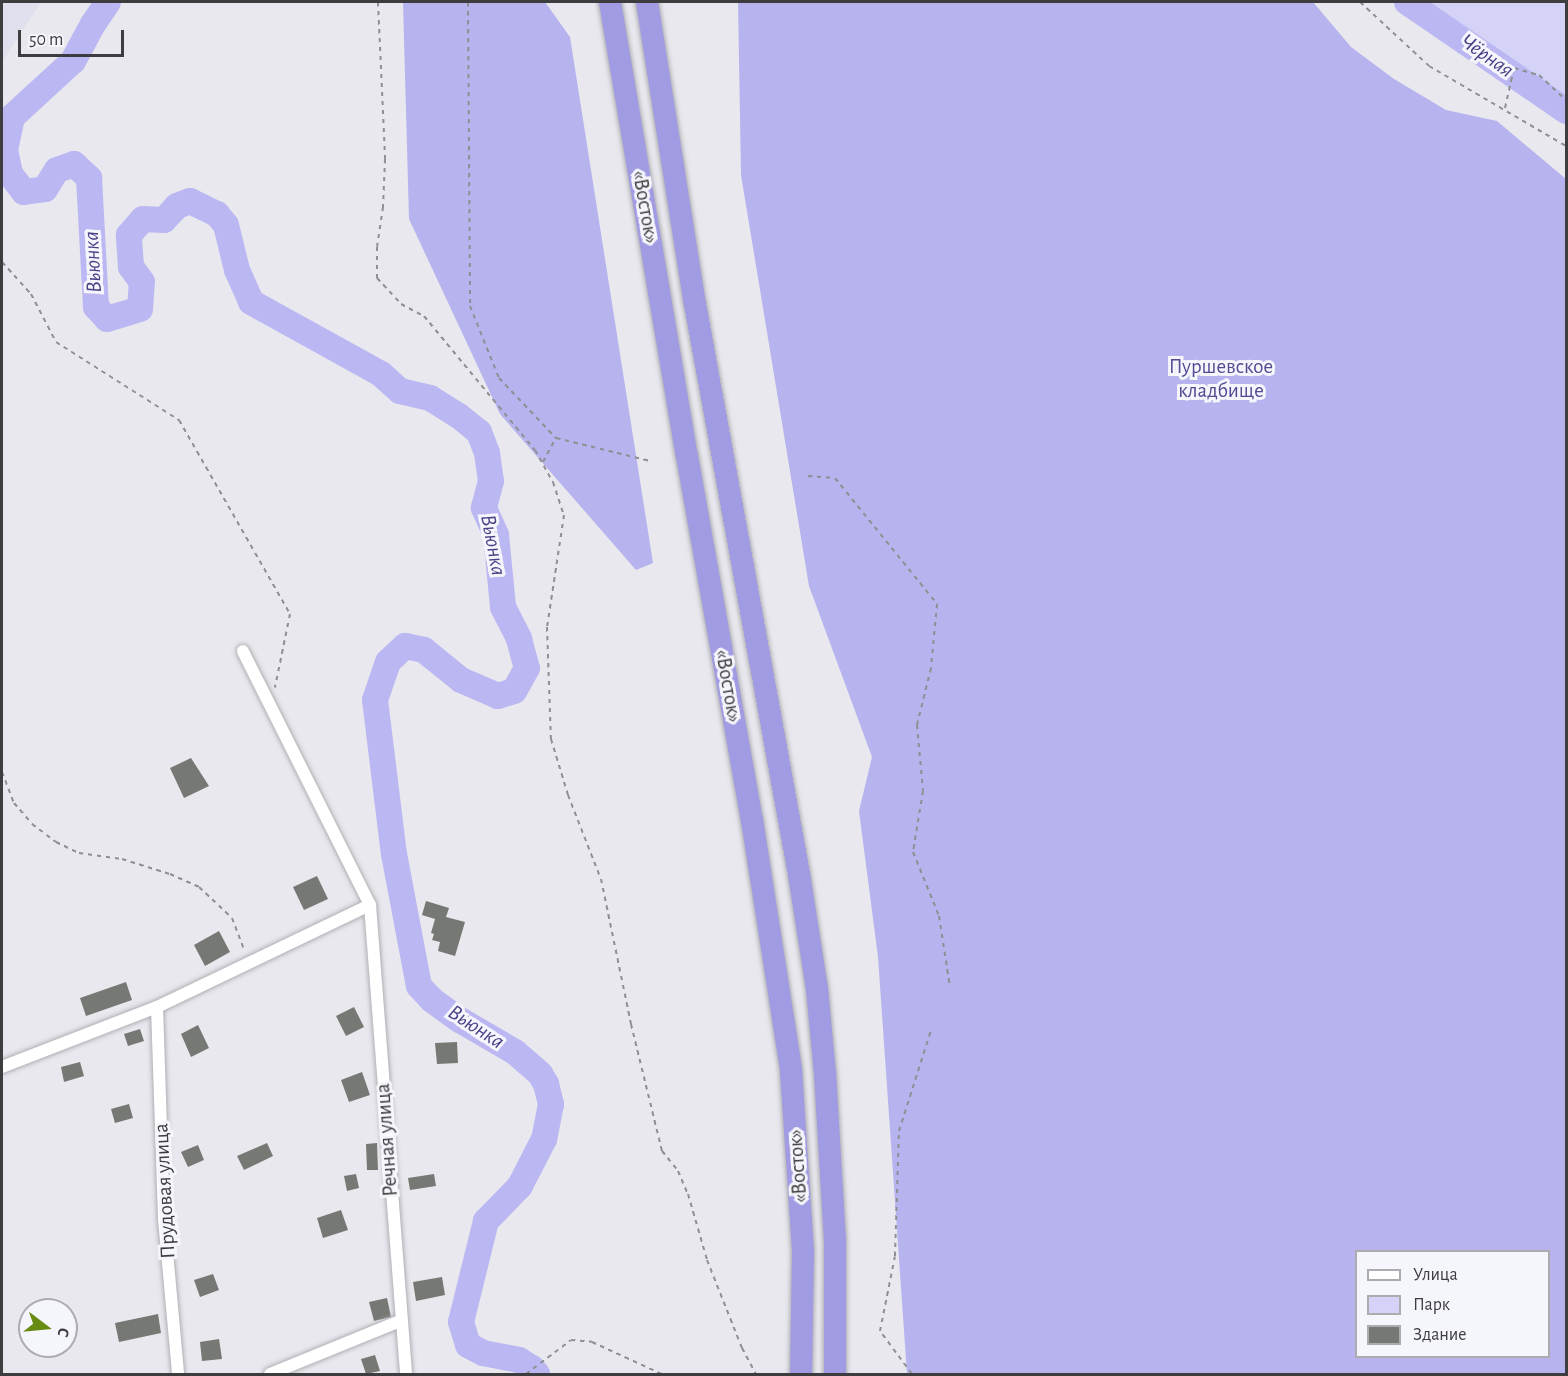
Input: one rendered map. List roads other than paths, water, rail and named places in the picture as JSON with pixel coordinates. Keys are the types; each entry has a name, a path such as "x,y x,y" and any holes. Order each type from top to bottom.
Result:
{"highway":[{"name":"«Восток»","path":"610,2 752,820 791,1070 803,1252 801,1374"},
{"name":"«Восток»","path":"647,2 694,304 799,874 817,989 825,1073 835,1241 835,1374"}],"street":[{"path":"2,1067 157,1007 370,905 243,651"},
{"name":"Речная улица","path":"370,905 400,1321 406,1374"},
{"name":"Прудовая улица","path":"157,1007 164,1219 178,1374"},
{"path":"270,1374 400,1321"}],"waterway":[{"name":"Вьюнка","path":"108,2 73,61 12,117 5,150 10,174 24,192 45,189 57,170 74,164 89,178 96,307 107,319 140,309 142,282 131,267 129,235 143,219 164,220 177,206 190,201 217,214 226,225 237,270 251,302 381,374 400,391 430,398 459,416 479,432 487,453 491,481 484,508 496,535 503,607 519,639 527,668 514,691 498,696 461,680 424,650 405,646 388,662 375,700 394,854 419,986 432,1000 460,1020 515,1052 540,1074 546,1084 551,1104 544,1139 520,1186 486,1221 461,1322 468,1345 483,1353 519,1360 537,1374"},
{"name":"Чёрная","path":"1407,2 1566,111"}],"park label":[{"name":"Пуршевское кладбище","path":"1221,379"}]}
